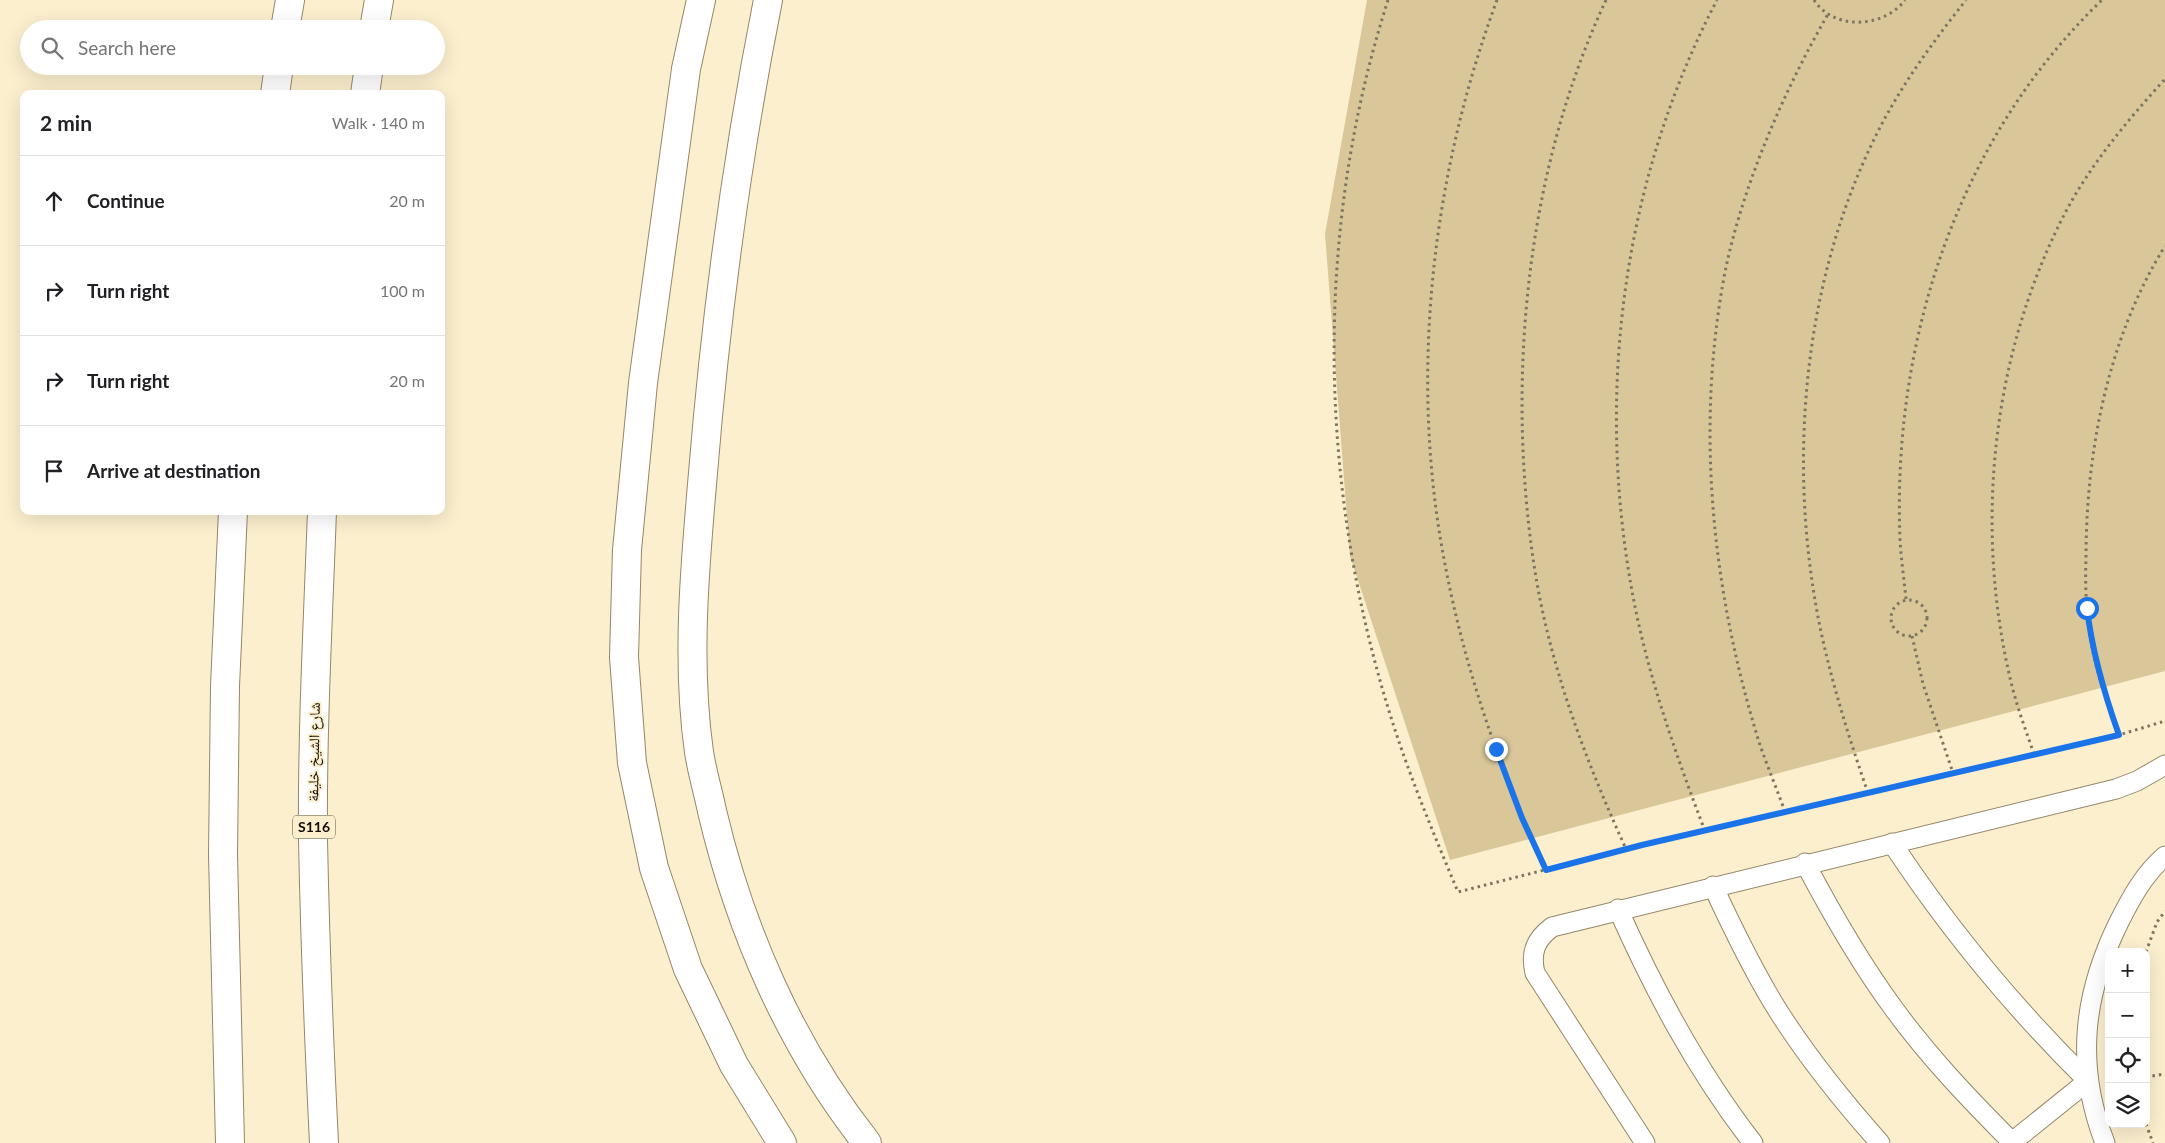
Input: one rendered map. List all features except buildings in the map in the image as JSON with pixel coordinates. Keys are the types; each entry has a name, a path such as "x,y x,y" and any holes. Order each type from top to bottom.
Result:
{"main road":[{"path":"287,20 290,0"},
{"path":"376,20 379,0"},
{"path":"701,0 686,69 643,383 628,550 624,657 632,763 654,868 688,969 734,1065 782,1143"},
{"path":"768,0 727,236 708,403 697,546 692,650 699,753 720,845 750,938 796,1034 839,1106 867,1143"},
{"path":"276,90 278,75"},
{"path":"366,90 368,75"},
{"path":"230,1143 223,855 225,686 233,515"},
{"name":"شارع الشيخ خليفة","path":"322,515 315,687 314,839 316,991 324,1143"}],"lane":[{"path":"1645,1143 1535,973 1532,960 1534,947 1542,935 1552,927 1618,909 2116,789 2138,781 2165,765"},
{"path":"1892,843 1926,895 2002,992 2088,1081"},
{"path":"2105,1143 2097,1122 2088,1081 2088,1014 2100,965 2133,894 2165,856"},
{"path":"1805,864 1847,938 1894,1010 1930,1055 2011,1142 2088,1081"},
{"path":"1713,886 1740,944 1772,1001 1846,1105 1880,1143"},
{"path":"1618,909 1643,965 1672,1020 1703,1072 1754,1143"}],"path":[{"path":"1388,0 1362,95 1348,169 1334,304 1335,426 1354,570 1389,711 1418,797 1458,892 1626,849 2119,735 2165,721"},
{"path":"1497,0 1464,102 1448,173 1437,245 1430,317 1429,390 1431,446 1436,503 1444,558 1459,629 1501,766 1546,870"},
{"path":"1606,0 1570,88 1551,153 1536,230 1527,307 1524,437 1527,502 1534,566 1551,643 1576,727 1598,785 1626,849"},
{"path":"1705,831 1666,724 1638,622 1626,552 1619,480 1617,426 1622,319 1638,213 1657,143 1674,92 1717,0"},
{"path":"1814,0 1828,14 1850,22 1872,22 1893,12 1905,0"},
{"path":"1868,793 1848,737 1832,680 1811,571 1806,516 1805,463 1812,356 1833,244 1865,160 1910,75 1966,0"},
{"path":"1906,599 1900,540 1899,485 1903,425 1917,340 1938,260 1959,205 1986,152 2008,115 2038,72 2102,0"},
{"path":"1785,812 1760,743 1726,612 1711,492 1710,381 1716,327 1726,270 1741,214 1759,159 1807,51 1828,14"},
{"path":"2034,754 2011,683 1994,578 1992,524 1994,465 2002,407 2012,357 2026,308 2044,261 2065,215 2094,166 2127,121 2165,79"},
{"path":"2119,735 2102,688 2090,640 2086,592 2089,483 2098,425 2114,365 2138,298 2165,246"},
{"path":"1906,599 1922,604 1928,619 1925,627 1919,633 1912,636 1904,636 1891,625 1892,609 1906,599"},
{"path":"1912,636 1923,684 1953,773"},
{"path":"2147,948 2157,922 2165,912"},
{"path":"2150,1076 2165,1074"},
{"path":"2147,1128 2153,1143"}],"shaded area":[{"path":"1367,0 2165,0 2165,671 1450,860 1350,556 1325,234"}],"route":[{"path":"1496,749 1522,818 1546,870 1642,845 2119,735 2102,688 2090,640 2087,608"}]}
